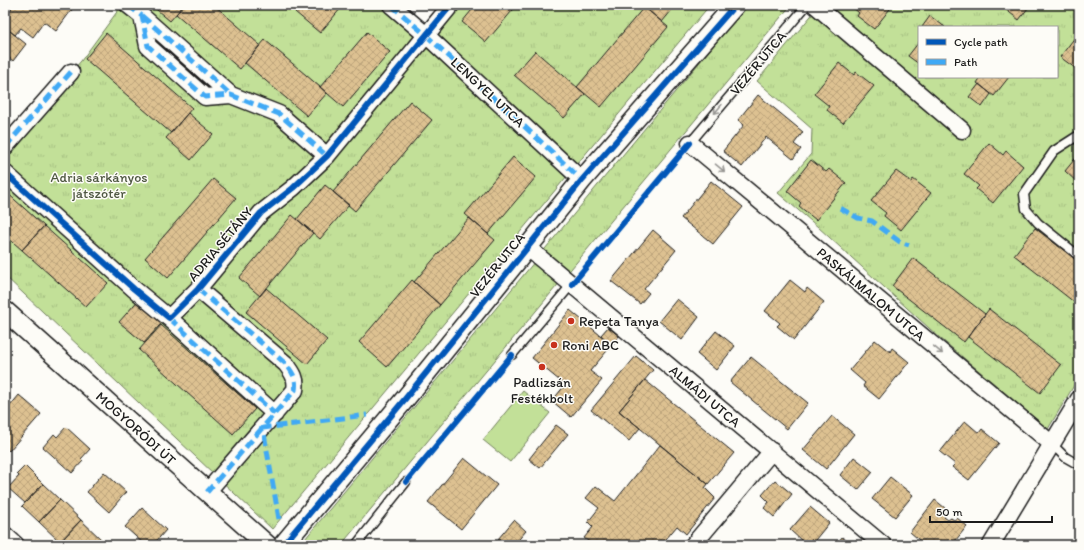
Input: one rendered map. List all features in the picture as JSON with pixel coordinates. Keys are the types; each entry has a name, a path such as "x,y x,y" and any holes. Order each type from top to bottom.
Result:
{"street":[{"path":"128,5 142,16 148,46 205,97 232,95 279,114 327,156"},
{"name":"LENGYEL UTCA","path":"391,5 426,35 582,180"},
{"name":"ADRIA SÉTÁNY","path":"169,318 198,289 261,213 293,188 327,156 451,5"},
{"name":"VEZÉR UTCA","path":"283,545 405,399 582,180 735,5"},
{"path":"815,5 962,130"},
{"path":"5,147 72,72"},
{"name":"PASKÁLMALOM UTCA","path":"690,143 1052,444"},
{"path":"5,173 275,414"},
{"name":"ALMÁDI UTCA","path":"527,247 883,545"},
{"name":"ADRIA SÉTÁNY","path":"198,289 286,364 294,374 296,384 295,390 207,492"},
{"name":"MOGYORÓDI ÚT","path":"5,311 267,545"},
{"path":"991,545 1079,399"},
{"path":"693,545 772,451"},
{"path":"5,535 16,545"}],"lane":[{"name":"VEZÉR UTCA","path":"690,143 807,5"},
{"path":"1079,135 1054,151 1024,194 1026,209 1038,224 1079,256"},
{"path":"512,355 572,284"},
{"path":"1052,444 1065,457 1079,465"},
{"path":"356,545 406,482"}],"green space":[{"name":"Adria sárkányos játszótér","path":"122,5 391,5 426,35 451,5 710,5 272,529 5,276 5,147 81,61"},
{"path":"747,5 791,5 341,545 300,545"},
{"path":"820,5 1079,5 1079,377 1048,429 940,338 818,227 778,193 811,154 812,129 757,81"},
{"path":"523,391 550,413 510,462 483,440"}],"building":[{"path":"14,5 69,5 73,8 56,31 44,22 33,37 21,28 15,35 5,27 5,17"},
{"path":"151,5 184,5 170,21"},
{"path":"184,5 214,5 260,45 240,69 176,14"},
{"path":"301,5 337,5 341,8 320,33 295,12"},
{"path":"476,5 517,5 486,42 462,22"},
{"path":"642,5 676,5 662,22"},
{"path":"850,5 893,5 874,29 857,16 859,13"},
{"path":"1000,5 1025,5 1028,8 1019,20"},
{"path":"644,7 668,27 601,107 577,87"},
{"path":"930,16 944,26 923,26"},
{"path":"5,27 26,44 13,61 5,55"},
{"path":"367,32 390,52 343,107 320,87"},
{"path":"1079,32 1079,71 1060,57"},
{"path":"106,33 192,108 171,133 85,59"},
{"path":"265,40 327,93 307,116 245,63"},
{"path":"918,43 918,63 908,56"},
{"path":"535,51 585,94 564,118 514,75"},
{"path":"839,63 854,75 856,72 874,86 843,123 827,110 829,106 814,94"},
{"path":"980,78 1008,78 994,96 977,83"},
{"path":"979,84 991,94 982,107 969,97"},
{"path":"758,95 803,132 794,144 801,149 793,159 766,137 742,167 723,151 744,125 738,120"},
{"path":"410,101 432,120 355,211 333,192"},
{"path":"188,113 213,134 191,160 166,138"},
{"path":"989,143 1003,155 1006,151 1023,166 993,203 976,189 979,186 964,174"},
{"path":"1079,154 1079,184 1065,171"},
{"path":"513,157 536,177 488,234 465,214"},
{"path":"811,160 826,172 829,169 846,183 816,220 799,206 801,203 787,191"},
{"path":"896,171 911,182 913,179 931,193 901,230 884,216 886,213 871,201"},
{"path":"213,179 236,198 168,278 145,258"},
{"path":"711,181 743,207 713,244 681,218"},
{"path":"325,185 349,205 320,239 297,219"},
{"path":"5,191 44,226 22,250 5,235"},
{"path":"292,215 313,233 260,296 239,278"},
{"path":"469,218 495,240 440,305 414,282"},
{"path":"44,226 108,283 86,307 22,250"},
{"path":"1035,228 1079,262 1079,306 1014,255"},
{"path":"653,230 676,250 644,289 649,293 640,304 611,281"},
{"path":"913,258 985,314 964,342 892,286"},
{"path":"412,280 440,305 387,367 359,342"},
{"path":"790,280 805,292 807,288 824,302 794,340 777,326 780,323 765,311"},
{"path":"266,288 327,340 307,364 246,312"},
{"path":"141,297 166,318 144,343 119,322"},
{"path":"677,299 699,317 682,340 659,321"},
{"path":"989,309 1061,365 1040,393 968,337"},
{"path":"570,310 612,345 590,371 602,380 571,417 552,401 565,385 532,358"},
{"path":"161,325 255,409 233,434 139,350"},
{"path":"608,327 619,336 612,345 601,335"},
{"path":"716,331 735,346 716,370 697,354"},
{"path":"875,340 890,352 892,348 909,362 879,399 863,386 865,383 850,370"},
{"path":"636,356 653,370 619,411 640,428 629,441 591,410"},
{"path":"751,357 808,403 787,429 730,382"},
{"path":"645,380 734,453 708,484 619,411"},
{"path":"19,395 41,414 9,451 5,447 5,412"},
{"path":"832,416 854,434 826,469 803,450"},
{"path":"965,421 979,433 982,429 999,443 969,480 952,467 955,464 940,452"},
{"path":"556,425 568,434 540,468 529,459"},
{"path":"66,427 90,449 81,459 83,461 72,473 43,447 54,434 57,437"},
{"path":"660,445 708,484 705,488 715,498 686,534 677,526 661,545 593,545 584,538 593,527 588,522 599,508 586,498 596,486 615,501"},
{"path":"854,457 873,472 858,490 840,475"},
{"path":"464,458 497,485 461,529 428,502"},
{"path":"25,466 43,484 25,503 8,488 19,476 17,474"},
{"path":"104,472 126,492 109,512 87,492"},
{"path":"890,477 913,495 895,517 872,499"},
{"path":"775,480 792,494 774,517 764,508 769,502 762,495"},
{"path":"43,484 60,500 39,522 22,506"},
{"path":"60,500 81,520 60,542 39,522"},
{"path":"935,500 945,508 943,511 946,514 944,517 948,520 951,518 954,520 957,518 967,526 952,545 925,545 910,532"},
{"path":"810,507 829,523 811,545 799,545 802,541 790,530"},
{"path":"142,508 166,530 153,545 145,545 125,527"},
{"path":"81,520 102,540 98,545 63,545 60,542"},
{"path":"514,520 526,531 514,545 506,545 498,539"},
{"path":"842,537 852,545 836,545"}],"marked path":[{"path":"128,5 142,16 148,46 205,97 231,95 279,114 327,156"},
{"path":"391,5 426,35 582,180"},
{"path":"142,16 231,95"},
{"path":"5,147 71,72"},
{"path":"840,208 858,218 872,221 900,242 909,245"},
{"path":"198,289 286,364 295,379 295,390 207,492"},
{"path":"169,318 275,414"},
{"path":"279,519 263,428 367,415"}],"cycle path":[{"path":"5,173 134,289 169,318 198,289 261,213 293,188 327,156 451,5"},
{"path":"283,545 405,399 582,180 735,5"},
{"path":"572,284 690,143"},
{"path":"406,482 512,355"}],"place":[{"name":"Repeta Tanya","path":"571,321"},
{"name":"Roni ABC","path":"554,345"},
{"name":"Padlizsán Festékbolt","path":"542,367"}]}
